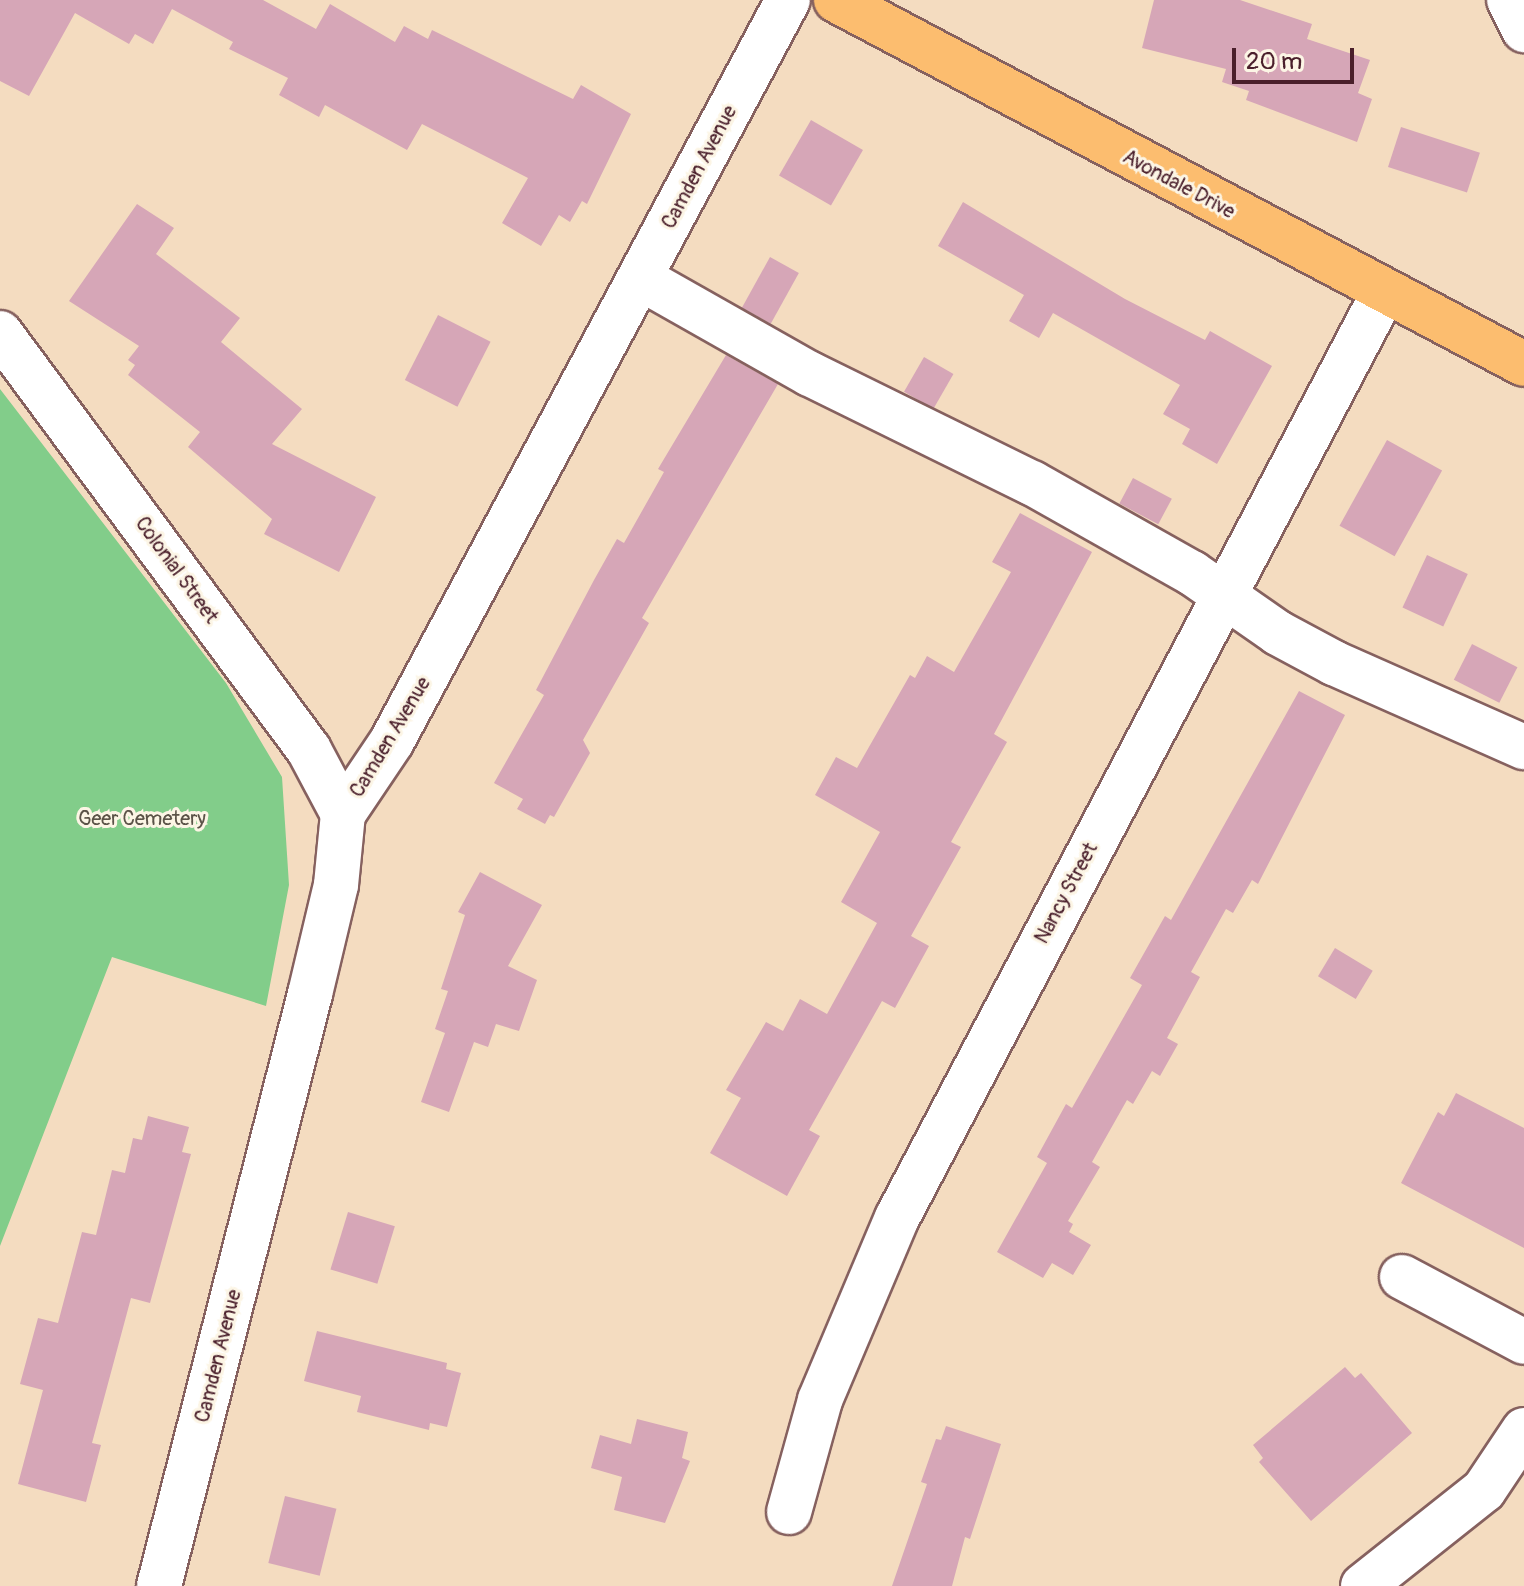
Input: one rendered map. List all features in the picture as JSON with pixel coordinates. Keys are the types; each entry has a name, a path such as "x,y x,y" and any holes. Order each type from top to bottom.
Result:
{"main road":[{"name":"Avondale Drive","path":"836,0 1524,364"}],"street":[{"name":"Camden Avenue","path":"159,1586 336,885 343,814 392,741 788,0"},
{"path":"1509,0 1524,30"},
{"path":"640,278 810,374 1032,483 1192,573 1225,598 1334,663 1524,747"},
{"name":"Nancy Street","path":"789,1512 820,1400 897,1218 1384,292"},
{"name":"Colonial Street","path":"0,333 309,750 343,814"},
{"path":"1402,1277 1524,1342"},
{"path":"1363,1586 1484,1490 1524,1430"}],"green space":[{"name":"Geer Cemetery","path":"0,389 226,683 282,777 289,885 266,1006 112,957 0,1246"}],"building":[{"path":"0,0 263,0 316,29 330,4 395,42 404,26 428,39 432,30 573,99 581,85 631,114 587,204 582,201 570,222 559,215 541,246 502,223 528,178 422,124 407,150 325,105 319,117 279,95 288,78 229,49 233,42 172,9 153,44 135,34 129,44 75,13 29,96 0,81"},
{"path":"1154,0 1240,0 1312,24 1307,39 1370,60 1358,93 1372,99 1357,142 1246,100 1249,91 1222,82 1226,69 1142,48"},
{"path":"811,120 863,150 831,205 779,175"},
{"path":"1401,127 1480,153 1467,193 1388,167"},
{"path":"963,202 1125,299 1205,340 1210,331 1272,366 1217,464 1182,444 1190,429 1163,414 1180,385 1053,313 1039,338 1009,321 1024,295 938,246"},
{"path":"137,204 174,228 156,254 240,318 221,342 302,409 272,444 376,497 339,572 264,534 272,519 188,447 200,432 128,375 135,365 128,360 139,346 69,301"},
{"path":"770,257 799,273 771,324 742,308"},
{"path":"438,315 491,342 457,407 405,380"},
{"path":"726,355 778,384 642,618 649,623 583,740 590,753 554,817 550,815 545,824 517,809 523,799 494,783 544,695 536,690 594,580 617,539 624,543 664,472 658,469"},
{"path":"924,357 953,374 933,409 904,392"},
{"path":"1387,440 1442,471 1395,556 1339,526"},
{"path":"1133,478 1172,499 1158,524 1119,504"},
{"path":"1020,513 1092,552 994,734 1007,742 951,842 961,847 911,936 929,946 895,1008 882,1001 809,1130 820,1136 787,1196 710,1153 741,1098 726,1090 766,1022 783,1031 800,999 827,1014 877,923 841,902 880,832 815,795 836,757 857,768 910,675 915,678 927,656 954,672 1011,572 992,562"},
{"path":"1427,555 1468,574 1443,627 1402,608"},
{"path":"1472,644 1517,667 1499,703 1454,680"},
{"path":"1299,691 1345,715 1258,884 1252,880 1233,913 1226,909 1191,972 1200,977 1167,1038 1178,1044 1160,1076 1152,1071 1133,1104 1127,1100 1092,1162 1100,1167 1068,1221 1073,1224 1069,1232 1091,1245 1073,1275 1052,1263 1043,1278 997,1252 1047,1163 1037,1157 1066,1104 1072,1108 1142,985 1130,978 1165,916 1171,920"},
{"path":"480,872 542,905 508,966 537,980 519,1031 496,1024 488,1047 474,1042 449,1112 421,1102 445,1033 435,1029 448,991 441,989 465,915 458,912"},
{"path":"1335,948 1373,971 1356,999 1318,976"},
{"path":"1456,1093 1524,1128 1524,1248 1401,1183 1438,1112 1444,1116"},
{"path":"148,1116 189,1127 182,1152 191,1154 150,1303 131,1298 92,1443 101,1445 86,1502 18,1484 43,1390 20,1384 38,1318 58,1323 82,1232 96,1235 112,1170 125,1173 133,1138 142,1140"},
{"path":"348,1212 395,1226 377,1284 330,1269"},
{"path":"317,1331 447,1363 446,1369 461,1373 447,1427 430,1423 429,1430 357,1412 361,1396 304,1381"},
{"path":"1345,1367 1355,1378 1361,1373 1412,1433 1311,1521 1259,1462 1263,1458 1253,1445"},
{"path":"637,1419 688,1432 682,1458 690,1461 665,1523 614,1510 622,1477 591,1468 600,1435 631,1444"},
{"path":"946,1426 1001,1444 970,1539 965,1537 952,1586 892,1586 927,1484 921,1482 936,1439 941,1440"},
{"path":"285,1496 336,1509 320,1576 268,1563"}]}
